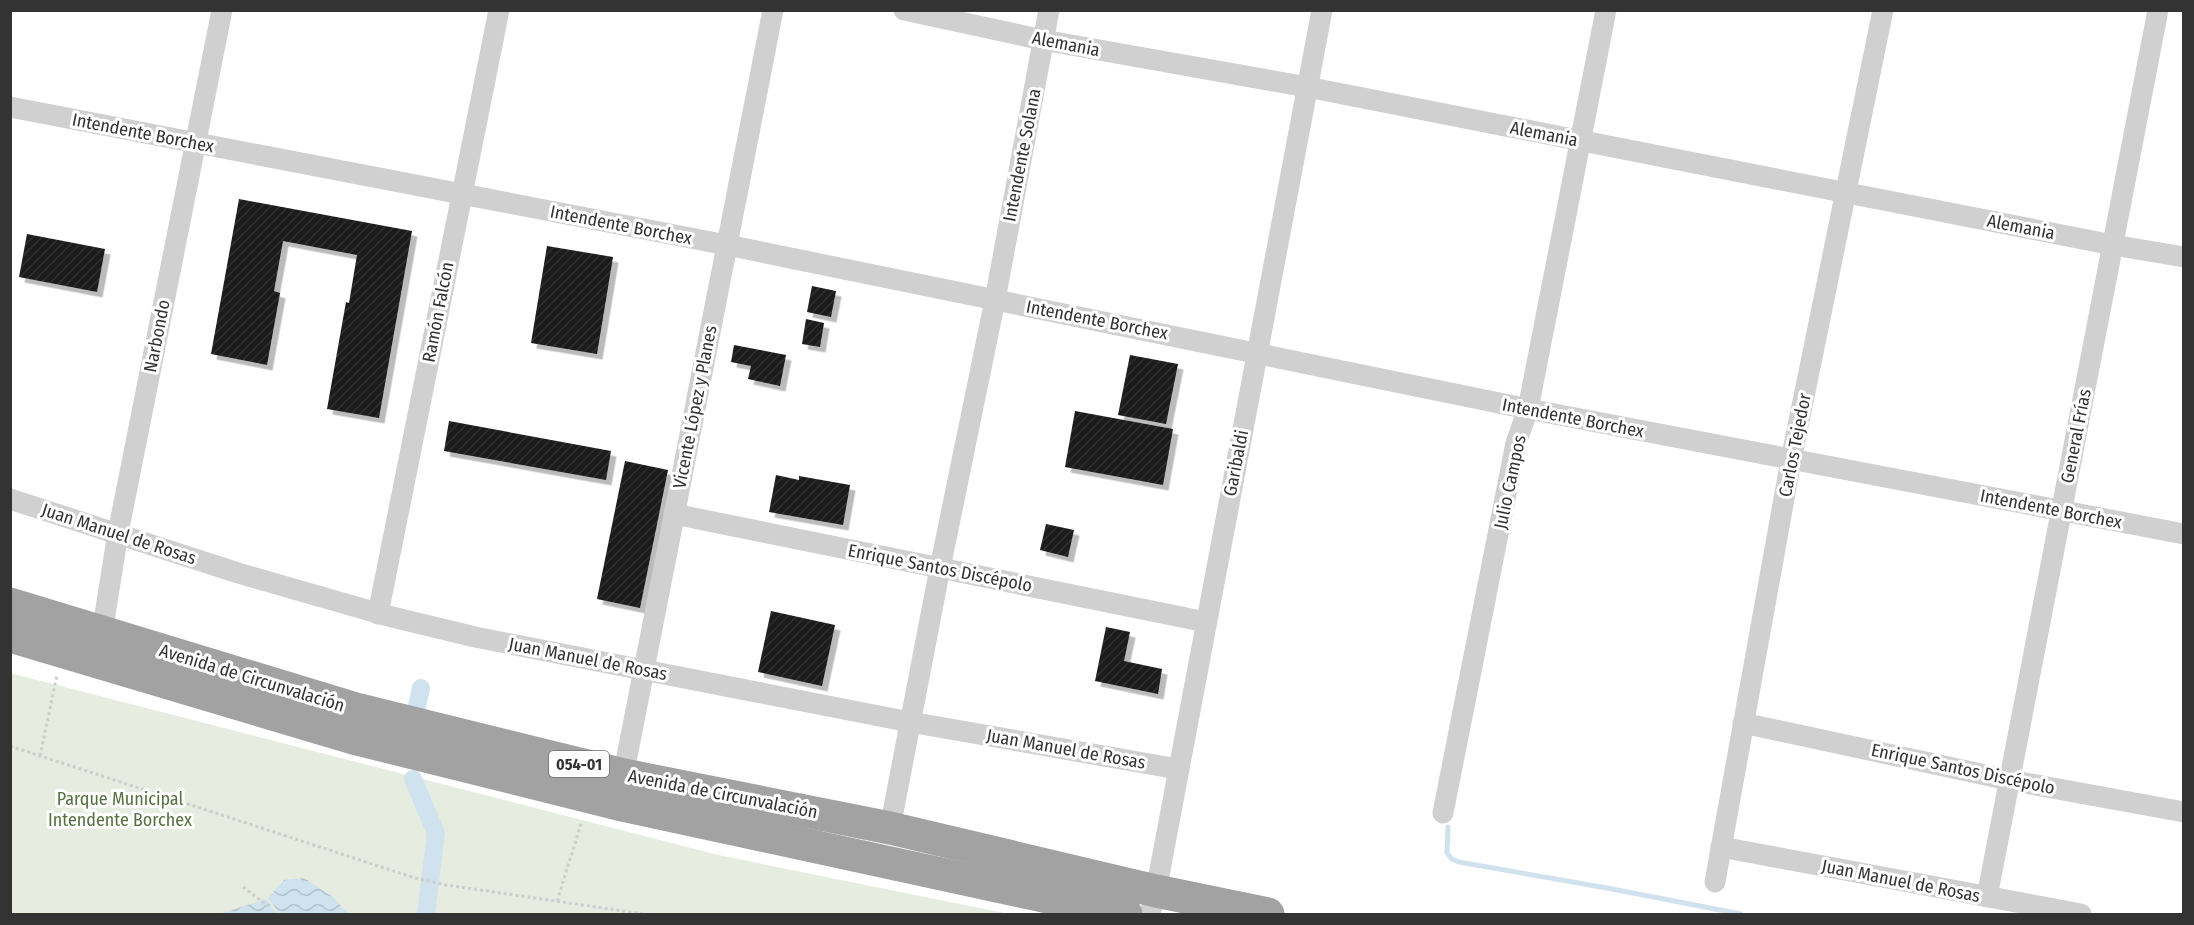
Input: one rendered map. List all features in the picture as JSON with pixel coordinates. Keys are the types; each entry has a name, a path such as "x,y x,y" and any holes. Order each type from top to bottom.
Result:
{"highway":[{"name":"Avenida de Circunvalación","path":"10,604 96,647"},
{"name":"Avenida de Circunvalación","path":"10,636 96,647 356,709 621,789 1126,915"},
{"name":"Avenida de Circunvalación","path":"621,789 890,828 1153,903 1268,915"}],"street":[{"name":"Narbondo","path":"96,647 222,10"},
{"name":"Ramón Falcón","path":"378,614 499,10"},
{"name":"Vicente López y Planes","path":"621,789 773,10"},
{"name":"Alemania","path":"904,10 1044,40 1307,87 2112,245 2184,257"},
{"name":"Intendente Solana","path":"890,828 995,300 1049,10"},
{"name":"Garibaldi","path":"1153,903 1322,10"},
{"name":"Julio Campos","path":"1443,813 1516,443 1528,409 1606,10"},
{"name":"Carlos Tejedor","path":"1714,882 1791,460 1883,10"},
{"name":"General Frías","path":"1987,897 2158,10"},
{"name":"Intendente Borchex","path":"10,107 727,245 1528,409 2184,534"},
{"name":"Juan Manuel de Rosas","path":"10,499 238,573 378,614 475,637 910,722 1178,769"},
{"name":"Enrique Santos Discépolo","path":"674,514 1206,622"},
{"name":"Enrique Santos Discépolo","path":"1743,723 2009,780 2184,813"},
{"name":"Juan Manuel de Rosas","path":"1721,847 2081,915"}],"path":[{"path":"39,756 56,681"},
{"path":"10,746 415,878 446,885 644,915"},
{"path":"557,902 585,812"},
{"path":"243,887 268,906"}],"green space":[{"name":"Parque Municipal Intendente Borchex","path":"10,673 718,855 1009,914 11,914"}],"water":[{"path":"304,878 333,897 348,914 280,914 268,898 284,880"},
{"path":"266,899 277,914 219,914"}],"building":[{"path":"239,199 412,231 379,418 327,409 346,302 349,303 357,255 283,241 274,291 280,293 267,365 211,354"},
{"path":"27,234 105,249 97,292 19,277"},
{"path":"547,246 613,257 597,354 531,343"},
{"path":"812,286 836,291 831,317 807,312"},
{"path":"806,319 824,323 820,347 802,344"},
{"path":"734,345 786,355 780,386 748,379 751,366 731,362"},
{"path":"1130,355 1178,364 1166,424 1118,415"},
{"path":"1075,411 1173,429 1163,485 1065,467"},
{"path":"449,421 611,451 606,480 444,451"},
{"path":"625,461 668,470 640,608 597,599"},
{"path":"776,475 799,480 799,476 850,485 843,525 769,512"},
{"path":"1046,524 1074,530 1068,557 1040,550"},
{"path":"771,611 835,625 822,686 758,672"},
{"path":"1106,627 1130,632 1124,661 1162,669 1158,694 1095,681"}],"waterway":[{"path":"416,711 421,688"},
{"path":"413,779 436,833 426,914"},
{"path":"1448,827 1447,853 1459,862 1741,914"}]}
